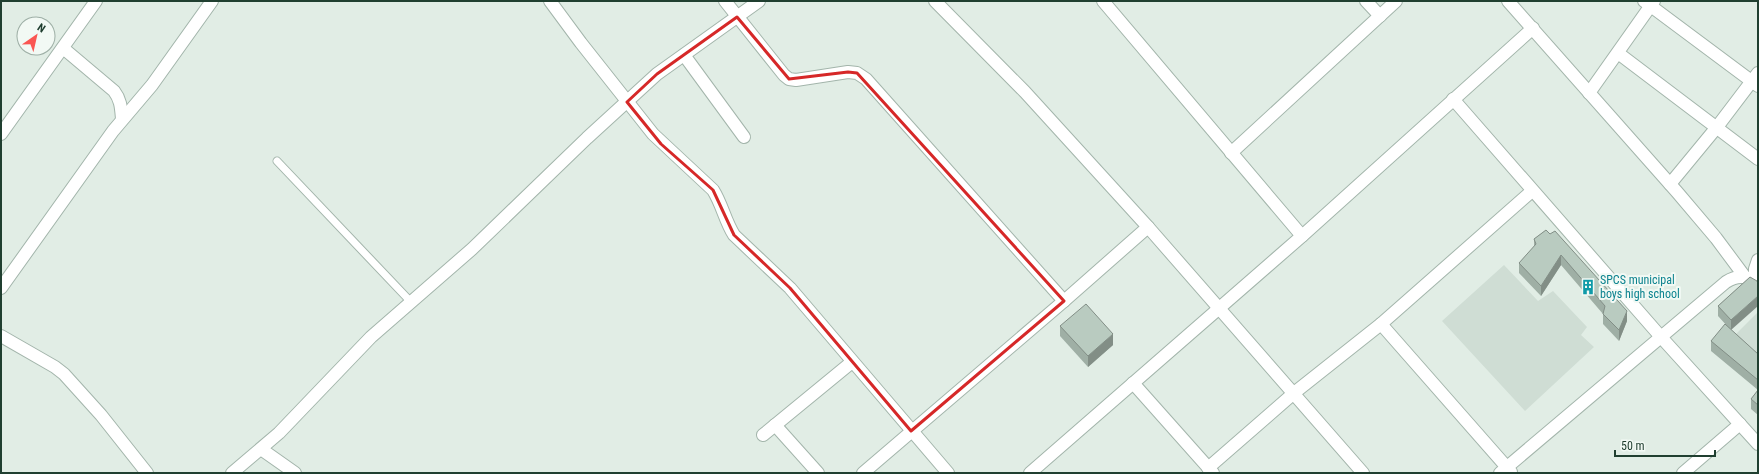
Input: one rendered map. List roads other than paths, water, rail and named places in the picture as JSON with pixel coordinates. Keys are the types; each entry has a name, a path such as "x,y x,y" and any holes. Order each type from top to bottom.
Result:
{"street":[{"path":"1,134 96,1"},
{"path":"1,288 122,119 152,84 212,1"},
{"path":"550,1 581,43 661,144 712,190 719,200 729,228 734,235 790,288 948,473"},
{"path":"725,1 784,75 789,79 827,76 848,72 857,73 866,79 1064,301"},
{"path":"232,473 278,433 360,346 476,245 587,138 657,74 759,1"},
{"path":"935,1 1033,100 1148,227 1218,309 1294,393 1363,473"},
{"path":"1103,1 1302,236"},
{"path":"1366,1 1380,16"},
{"path":"1231,153 1396,1"},
{"path":"1508,1 1753,280"},
{"path":"1589,93 1618,53 1650,3 1756,80 1670,184"},
{"path":"1030,473 1302,236 1533,28"},
{"path":"63,48 114,91 119,97 122,119"},
{"path":"1618,53 1758,159"},
{"path":"684,55 744,137"},
{"path":"1453,99 1661,337 1758,444"},
{"path":"1133,384 1210,470 1294,393 1381,324 1532,191"},
{"path":"863,473 1148,227"},
{"path":"1753,280 1758,260"},
{"path":"1381,324 1506,471 1726,282 1735,277 1753,280"},
{"path":"1,336 55,367 64,374 85,397 147,473"},
{"path":"763,435 852,362"},
{"path":"1683,473 1740,424"},
{"path":"775,425 818,473"},
{"path":"261,449 295,473"}],"lane":[{"path":"277,161 411,302"}],"place":[{"name":"SPCS municipal boys high school","path":"1588,287"}]}
